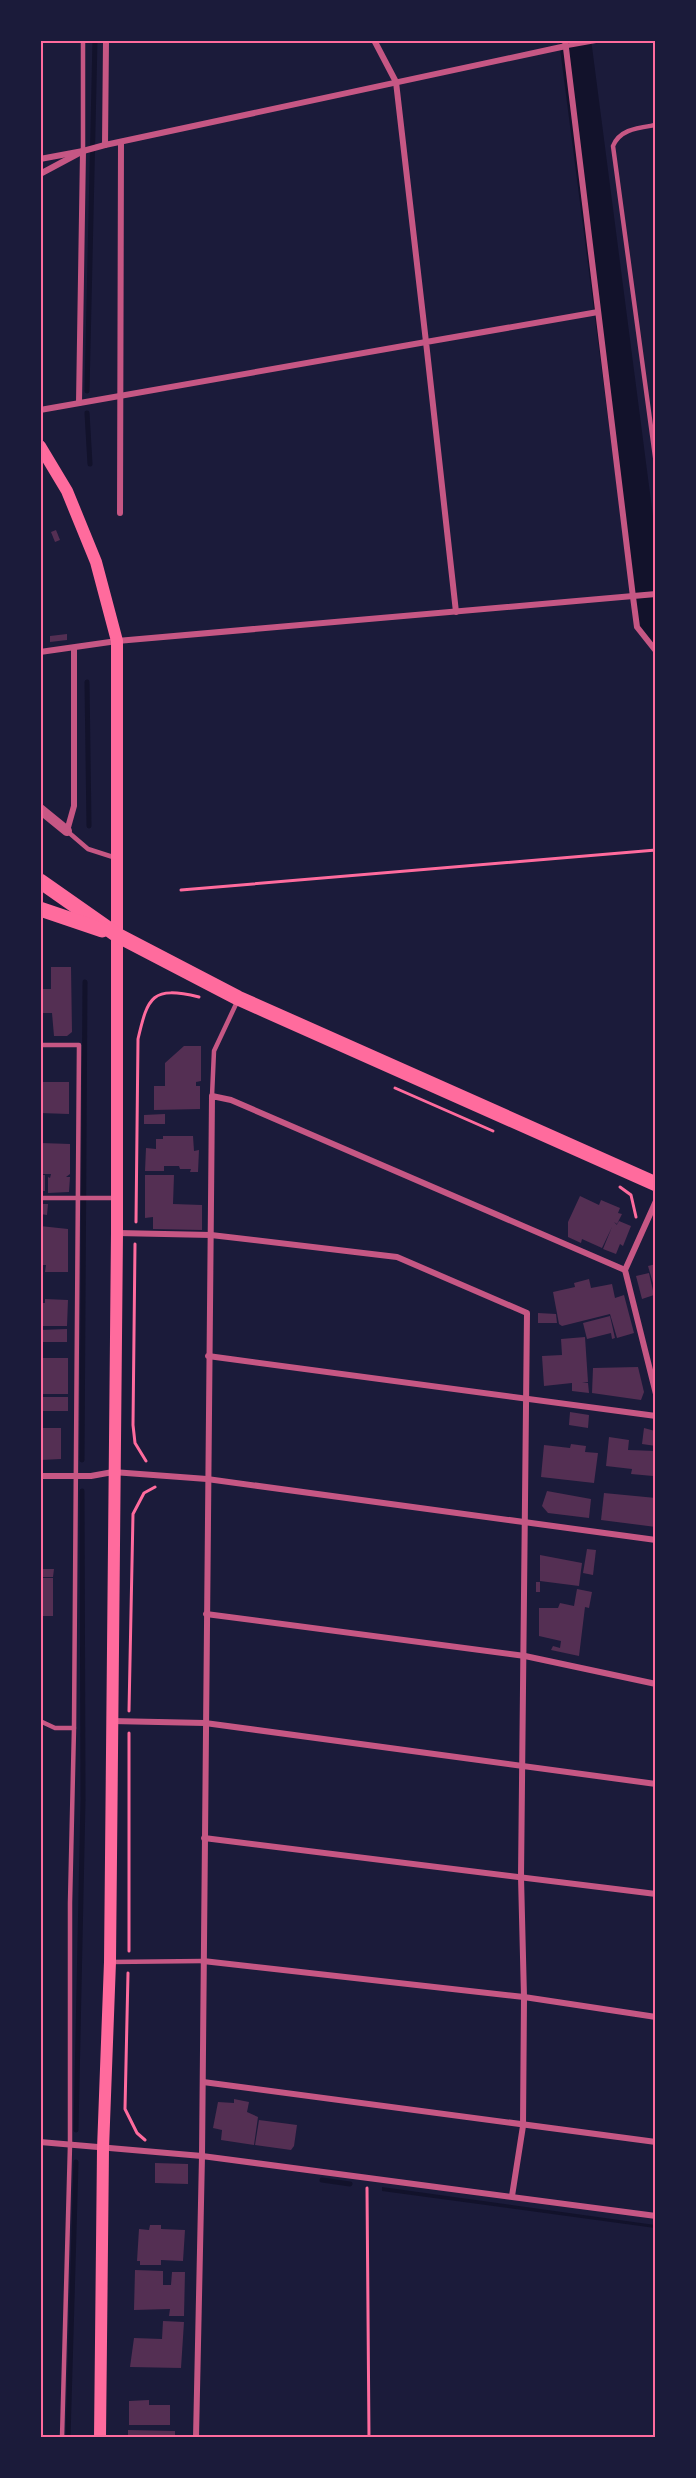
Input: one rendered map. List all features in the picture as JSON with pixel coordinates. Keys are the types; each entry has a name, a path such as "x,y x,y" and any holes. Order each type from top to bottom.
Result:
{"main road":[{"path":"40,446 67,491 96,562 117,641 117,1233 110,1962 103,2149 100,2438"},
{"path":"40,881 117,935 238,998 656,1185"},
{"path":"40,909 117,935"}],"street":[{"path":"105,145 106,40"},
{"path":"374,40 396,82 456,612"},
{"path":"40,159 566,43 633,597 638,627 656,651"},
{"path":"120,513 121,142"},
{"path":"40,174 83,151"},
{"path":"79,403 83,151"},
{"path":"40,410 598,312"},
{"path":"40,652 117,641 656,594"},
{"path":"40,809 67,831 74,806 74,648"},
{"path":"196,2438 203,2082 212,1096 231,1100 625,1270"},
{"path":"656,1201 625,1270 656,1394"},
{"path":"117,1233 211,1235 397,1257 527,1312 524,1397 525,1656 521,1877 524,1997 523,2126 512,2196"},
{"path":"208,1356 656,1416"},
{"path":"40,1476 113,1472 207,1479 370,1503 525,1521 656,1540"},
{"path":"206,1614 525,1656 656,1684"},
{"path":"111,1721 205,1723 656,1784"},
{"path":"204,1838 656,1894"},
{"path":"204,1961 524,1997 656,2017"},
{"path":"203,2082 656,2142"},
{"path":"40,2142 202,2156 656,2216"}],"lane":[{"path":"83,40 83,151"},
{"path":"566,43 600,40"},
{"path":"656,125 627,131 617,136 613,146 656,464"},
{"path":"67,831 88,849 116,858"},
{"path":"212,1096 214,1051 238,998"},
{"path":"40,1045 79,1045 74,1475 74,1728 69,1903 70,2145 62,2438"},
{"path":"40,1198 116,1198"},
{"path":"40,1721 48,1726 74,1728"},
{"path":"110,1962 204,1961"}],"path":[{"path":"181,890 656,850"},
{"path":"136,1226 138,1039 145,1010 152,999 167,992 206,999"},
{"path":"388,1084 494,1132"},
{"path":"611,1183 631,1196 636,1218"},
{"path":"135,1238 133,1425 135,1443 146,1461"},
{"path":"129,1719 133,1514 144,1493 155,1487 166,1486"},
{"path":"129,1730 129,1958"},
{"path":"129,1970 125,2109 138,2133 146,2141"},
{"path":"366,2178 369,2438"}],"shaded area":[{"path":"382,2187 655,2225 655,2228 382,2191"}],"building":[{"path":"56,530 60,540 55,542 51,532"},
{"path":"67,634 67,640 50,642 50,636"},
{"path":"51,967 71,967 72,1032 67,1036 54,1036 52,1013 40,1013 40,989 51,989"},
{"path":"184,1046 201,1046 201,1081 196,1082 196,1086 200,1086 200,1109 154,1110 154,1086 165,1086 165,1063"},
{"path":"40,1082 69,1082 69,1114 40,1113"},
{"path":"165,1114 165,1124 144,1124 144,1115"},
{"path":"163,1136 193,1136 194,1151 199,1150 198,1172 190,1172 191,1169 180,1169 179,1166 164,1166 164,1171 145,1171 146,1148 156,1149 156,1139 163,1139"},
{"path":"41,1143 70,1144 70,1174 66,1177 70,1177 69,1192 48,1193 48,1177 50,1178 51,1174 40,1174"},
{"path":"40,1175 45,1175 45,1191 40,1191"},
{"path":"145,1175 174,1175 173,1204 202,1205 202,1230 153,1229 153,1217 145,1218"},
{"path":"580,1196 599,1205 601,1200 620,1208 618,1213 622,1214 617,1224 614,1222 617,1225 619,1221 631,1226 623,1246 620,1244 616,1254 603,1249 612,1227 602,1248 582,1239 581,1243 568,1237 568,1222"},
{"path":"40,1204 48,1204 47,1215 40,1214"},
{"path":"40,1226 68,1229 68,1272 45,1272 46,1265 40,1265"},
{"path":"656,1264 656,1290 655,1290 648,1266"},
{"path":"649,1273 654,1295 642,1299 636,1276"},
{"path":"589,1279 591,1288 612,1284 615,1298 624,1295 634,1333 617,1338 610,1314 562,1326 559,1324 553,1292 575,1287 574,1283"},
{"path":"45,1299 68,1300 67,1326 40,1326 40,1303 45,1303"},
{"path":"538,1313 556,1314 557,1323 538,1323"},
{"path":"610,1316 615,1338 612,1339 611,1333 587,1339 583,1323"},
{"path":"67,1329 67,1342 40,1342 40,1330"},
{"path":"585,1337 588,1382 582,1383 588,1383 589,1393 572,1391 572,1383 544,1386 542,1356 562,1355 561,1339"},
{"path":"40,1358 68,1358 68,1394 40,1394"},
{"path":"638,1367 644,1392 641,1400 592,1393 593,1368"},
{"path":"40,1397 68,1397 68,1411 40,1411"},
{"path":"570,1412 589,1415 588,1428 569,1425"},
{"path":"40,1424 43,1428 61,1428 61,1459 40,1460"},
{"path":"644,1428 655,1431 656,1446 642,1444"},
{"path":"609,1437 629,1440 628,1450 656,1451 653,1476 631,1474 632,1469 606,1466"},
{"path":"571,1444 586,1446 585,1452 598,1453 594,1483 541,1477 544,1445 570,1448"},
{"path":"547,1491 591,1499 589,1518 548,1513 542,1506"},
{"path":"604,1493 656,1498 656,1527 601,1520"},
{"path":"587,1549 596,1550 593,1575 583,1573"},
{"path":"540,1555 582,1563 579,1586 540,1581"},
{"path":"40,1569 54,1569 53,1577 40,1577"},
{"path":"40,1578 53,1578 53,1616 43,1616 43,1610 40,1609"},
{"path":"536,1582 540,1582 540,1592 536,1592"},
{"path":"577,1589 592,1592 589,1608 585,1607 579,1656 551,1650 553,1646 560,1648 561,1641 539,1636 539,1608 558,1608 560,1603 574,1606"},
{"path":"234,2099 249,2102 247,2112 258,2117 254,2145 221,2140 222,2130 213,2128 218,2102 234,2103"},
{"path":"259,2120 297,2125 294,2146 291,2150 255,2145"},
{"path":"155,2163 188,2164 188,2184 155,2183"},
{"path":"150,2225 161,2225 161,2229 185,2230 183,2261 161,2260 161,2265 140,2265 140,2261 137,2261 139,2229 149,2230"},
{"path":"135,2270 163,2271 163,2285 171,2285 172,2272 185,2272 184,2316 169,2316 170,2309 134,2310"},
{"path":"163,2321 184,2322 181,2368 130,2367 134,2338 162,2339"},
{"path":"149,2400 149,2405 170,2405 170,2425 129,2425 129,2401"},
{"path":"128,2430 175,2431 175,2438 128,2438"}],"waterway":[{"path":"87,391 95,40"},
{"path":"575,40 649,610 656,628"},
{"path":"87,413 90,464"},
{"path":"87,682 89,826"},
{"path":"82,1460 85,982"},
{"path":"76,2130 83,1800 82,1491"},
{"path":"68,2438 76,2162"},
{"path":"322,2180 350,2184"}]}
